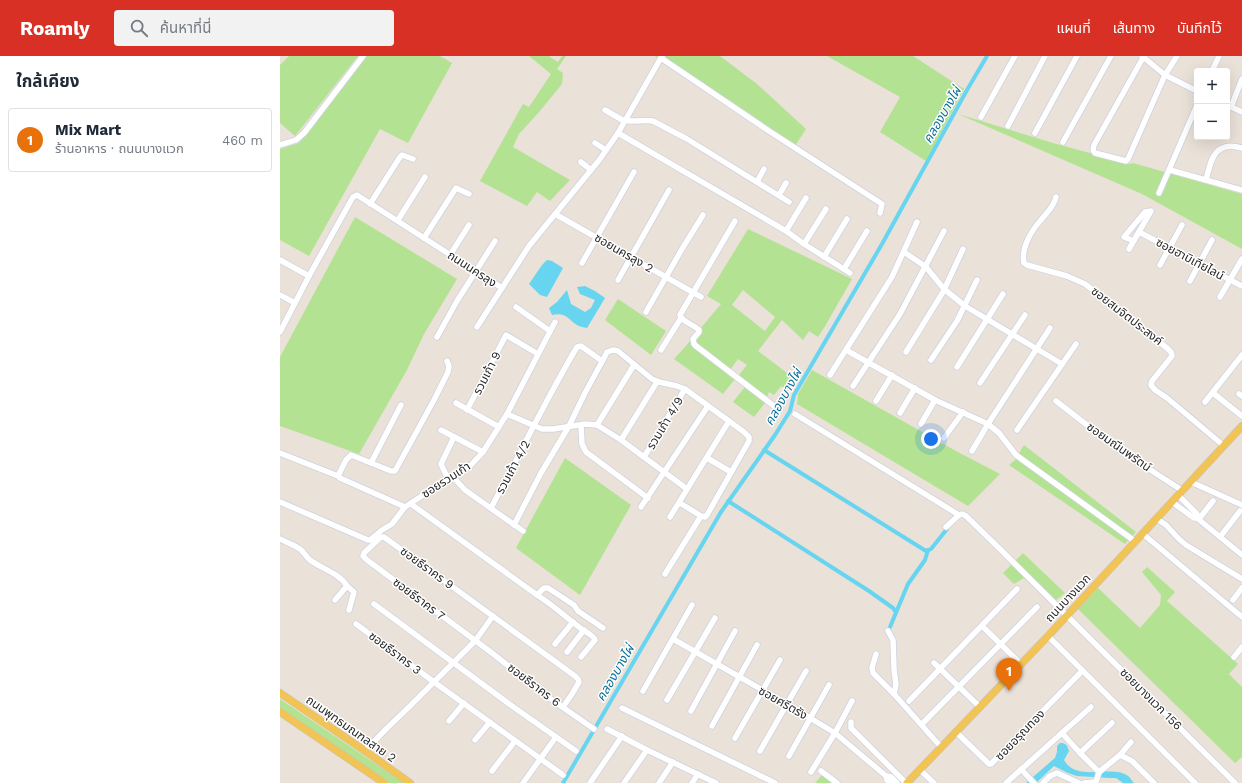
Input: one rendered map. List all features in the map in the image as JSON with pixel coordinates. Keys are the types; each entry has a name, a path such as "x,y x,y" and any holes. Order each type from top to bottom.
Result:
{"main road":[{"name":"ถนนบางแวก","path":"907,783 1067,616 1242,426"},
{"name":"ถนนพุทธมณฑลสาย 2","path":"280,693 410,783"},
{"path":"280,712 384,783"}],"street":[{"path":"280,145 296,140 304,133 363,56"},
{"path":"981,117 1015,56"},
{"path":"1008,126 1045,56"},
{"path":"1035,133 1078,56"},
{"path":"1063,142 1111,56"},
{"path":"1177,56 1165,75 1128,159 1126,161 1121,161 1095,153 1093,150 1094,145 1143,57 1165,75 1194,90"},
{"path":"1213,68 1219,56"},
{"path":"661,57 882,204 880,213"},
{"name":"ถนนนครลุง","path":"280,331 353,197 358,196 398,220 502,288 529,246 591,170 618,133 661,57"},
{"path":"1230,104 1242,79"},
{"path":"1230,106 1242,112"},
{"path":"605,110 624,120 640,122 649,120 653,121 693,143 789,202"},
{"path":"1159,194 1194,112"},
{"path":"618,133 786,231 850,273"},
{"path":"595,144 606,150"},
{"path":"1206,180 1214,155 1220,148 1227,146 1242,148"},
{"path":"370,204 400,157 402,155 413,159"},
{"path":"581,162 591,170"},
{"path":"757,182 764,170"},
{"path":"1170,170 1242,190"},
{"path":"582,263 634,172"},
{"path":"398,220 425,178"},
{"path":"779,196 786,183"},
{"path":"424,238 456,188 469,194"},
{"path":"618,280 669,190"},
{"name":"ซอยสมจิตประสงค์","path":"1056,197 1055,202 1030,235 1023,256 1024,263 1067,276 1085,284 1167,348 1171,352 1172,356 1150,385 1224,446"},
{"path":"786,231 806,198"},
{"path":"804,244 826,209"},
{"path":"1129,249 1134,241 1151,212 1145,212 1124,237 1134,241"},
{"name":"ซอยนครลุง 2","path":"555,214 701,297"},
{"path":"646,312 703,215"},
{"path":"824,257 847,219"},
{"path":"661,350 681,318 680,315 735,221"},
{"path":"830,375 892,277 917,222"},
{"path":"1160,265 1182,224"},
{"path":"450,255 469,225"},
{"path":"844,269 867,231"},
{"path":"854,386 900,314 944,231"},
{"name":"ซอยฮาบิเทียไลน์","path":"1139,232 1242,286"},
{"path":"1190,281 1212,240"},
{"path":"437,337 457,301 495,242"},
{"path":"906,352 944,290 963,249"},
{"path":"904,252 925,267 944,290 965,306 1062,364"},
{"path":"1220,297 1242,259"},
{"path":"280,260 309,276"},
{"path":"932,360 957,321 977,280"},
{"path":"477,327 502,288"},
{"path":"957,367 1003,294"},
{"path":"280,295 295,303"},
{"path":"516,307 550,331"},
{"path":"980,383 1025,315"},
{"path":"681,318 699,330 693,339 696,346 774,406 779,405"},
{"name":"ซอยรวมเก้า","path":"280,502 370,540 392,524 405,507 471,465 483,452 507,414 554,322"},
{"path":"972,451 1050,328"},
{"name":"รวมเก้า 9","path":"467,410 503,334 538,354"},
{"path":"1017,430 1076,344"},
{"name":"รวมเก้า 4/2","path":"491,508 563,370 577,347 580,346 602,361"},
{"path":"514,525 538,479 569,426 602,361 607,352 610,350 615,350 657,382 685,389 744,432 750,439 705,517 680,503"},
{"path":"846,350 936,400 988,424 999,433 1016,454 1136,542"},
{"path":"1205,402 1242,355"},
{"path":"280,452 338,476 350,455 395,471 448,372 449,366 446,361"},
{"path":"597,425 634,365"},
{"path":"876,401 892,376"},
{"path":"621,440 657,382"},
{"path":"900,413 915,388"},
{"name":"รวมเก้า 4/9","path":"644,457 685,389"},
{"path":"1213,393 1242,416"},
{"path":"921,424 936,400"},
{"name":"ซอยมณีนพรัตน์","path":"1056,401 1180,493 1197,514 1198,519"},
{"path":"456,403 499,427"},
{"path":"371,463 401,405"},
{"path":"642,507 708,406"},
{"path":"944,438 963,412"},
{"path":"507,414 545,430 585,424 597,425 621,440 687,488"},
{"path":"796,414 959,515 946,527"},
{"path":"670,517 729,421"},
{"path":"581,425 582,444 586,452 648,498"},
{"path":"441,430 483,452"},
{"path":"454,437 441,464 450,478 523,531"},
{"path":"707,458 732,472"},
{"path":"460,485 462,471"},
{"path":"340,478 405,507"},
{"path":"1191,482 1241,508 1220,537"},
{"path":"1172,502 1194,518 1198,519 1242,555"},
{"path":"1198,519 1213,502"},
{"path":"411,504 554,606 594,637 595,639 581,657"},
{"name":"ซอยบางแวก 156","path":"959,515 964,514 979,528 1235,783"},
{"path":"665,574 701,516"},
{"path":"1157,518 1173,531 1186,545 1242,579"},
{"path":"1143,534 1242,617"},
{"name":"ซอยธีราคร 9","path":"363,556 364,553 381,537 384,537 494,616"},
{"path":"280,539 300,549 308,559 342,580 354,592 349,610"},
{"name":"ซอยธีราคร 7","path":"363,556 402,587 476,641"},
{"path":"336,600 347,586"},
{"path":"537,595 544,588 548,588 574,605 578,611 603,628"},
{"path":"1233,600 1242,588"},
{"path":"909,701 1017,589"},
{"path":"374,604 512,706 576,751"},
{"path":"643,691 692,605"},
{"path":"924,722 1037,607"},
{"path":"365,751 453,662 476,641 494,616 578,679 579,682 563,707"},
{"path":"667,700 715,618"},
{"path":"555,644 573,622"},
{"name":"ซอยธีราคร 3","path":"356,624 563,775"},
{"path":"982,626 1021,664"},
{"path":"567,652 584,630"},
{"path":"691,711 735,631"},
{"path":"888,631 893,640 896,685 894,694"},
{"path":"1048,636 1195,783"},
{"name":"ซอยศรีตรัง","path":"673,640 787,704 835,733 886,776 891,777 897,783"},
{"name":"ซอยธีราคร 6","path":"476,641 594,729"},
{"path":"712,726 757,645"},
{"path":"1234,657 1242,647"},
{"path":"876,654 872,671 941,747"},
{"path":"735,738 780,660"},
{"path":"934,663 980,707"},
{"path":"760,751 806,671"},
{"name":"ซอยอรุณทอง","path":"956,732 989,764 991,764 1082,671"},
{"path":"789,756 829,685"},
{"path":"811,772 852,702"},
{"path":"449,721 464,703"},
{"path":"1006,783 1091,707"},
{"path":"622,708 775,783"},
{"path":"475,740 490,722"},
{"path":"851,722 850,728 907,783"},
{"path":"1080,753 1112,723"},
{"path":"607,729 716,783"},
{"path":"1062,733 1080,753 1097,778"},
{"path":"590,783 622,736"},
{"path":"522,783 556,737"},
{"path":"492,771 515,741"},
{"path":"1084,783 1097,778 1131,742"},
{"path":"624,783 647,750"},
{"path":"1120,755 1132,761 1154,783"},
{"path":"659,783 673,762"},
{"path":"1021,769 1034,783"},
{"path":"920,770 934,783"},
{"path":"820,771 837,783"},
{"path":"1043,783 1050,776 1057,773 1079,783"},
{"path":"692,783 698,774"},
{"name":"ซอยศรีตรัง","path":"886,776 890,783"}],"green space":[{"path":"289,56 358,56 295,136 280,123 280,65"},
{"path":"367,56 440,56 452,63 408,143 380,129 309,256 280,240 280,149 299,143"},
{"path":"529,56 550,56 558,62 562,56 566,56 557,69 563,73 562,84 519,134 513,147 570,180 550,201 537,192 527,206 480,181 523,104 529,107 551,74"},
{"path":"655,56 720,56 757,84 806,129 793,149"},
{"path":"827,56 913,56 964,89 926,161 880,132 900,97"},
{"path":"958,114 1053,143 1130,164 1133,163 1242,194 1242,249 1142,194"},
{"path":"355,217 457,279 424,334 407,370 359,454 280,426 280,357"},
{"path":"748,229 852,279 818,337 809,331 803,340 782,320 758,351 795,379 788,391 781,386 774,395 769,392 767,397 739,375 747,365 738,359 727,374 735,379 723,394 674,359 721,304 707,296","holes":["743,290 775,317 765,331 732,305"]},
{"path":"618,299 666,331 651,355 605,320"},
{"path":"812,370 1000,474 968,506 797,404 798,394"},
{"path":"745,387 765,403 754,417 733,402"},
{"path":"1024,445 1136,532 1125,544 1009,465 1015,460"},
{"path":"565,458 631,505 580,595 516,548"},
{"path":"1023,553 1065,593 1051,604 1024,578 1014,584 1003,573"},
{"path":"1147,567 1175,592 1167,601 1238,664 1229,674 1242,687 1242,757 1235,763 1078,609 1098,588 1140,628 1160,605 1161,595 1142,572"},
{"path":"280,699 404,783 389,783 280,708"},
{"path":"822,775 832,783 815,783"}],"water":[{"path":"547,260 552,261 563,268 547,297 540,295 529,284"},
{"path":"585,286 605,298 587,328 578,326 564,315 552,315 549,308 557,302 567,290 571,304 585,312 591,308 595,300 580,294 577,287"},
{"path":"1060,743 1065,744 1069,751 1064,760 1070,767 1077,771 1121,773 1129,777 1134,783 1123,783 1116,778 1077,776 1054,766 1036,783 1026,783 1055,758 1057,746"}],"waterway":[{"name":"คลองบางไผ่","path":"563,783 721,512 790,411 794,395 882,244 987,56"},
{"path":"764,450 926,551 931,549 947,529"},
{"path":"728,501 869,591 893,608 896,612"},
{"path":"890,627 908,584 925,560 928,550"}],"place":[{"name":"Mix Mart","path":"1009,691"}]}
